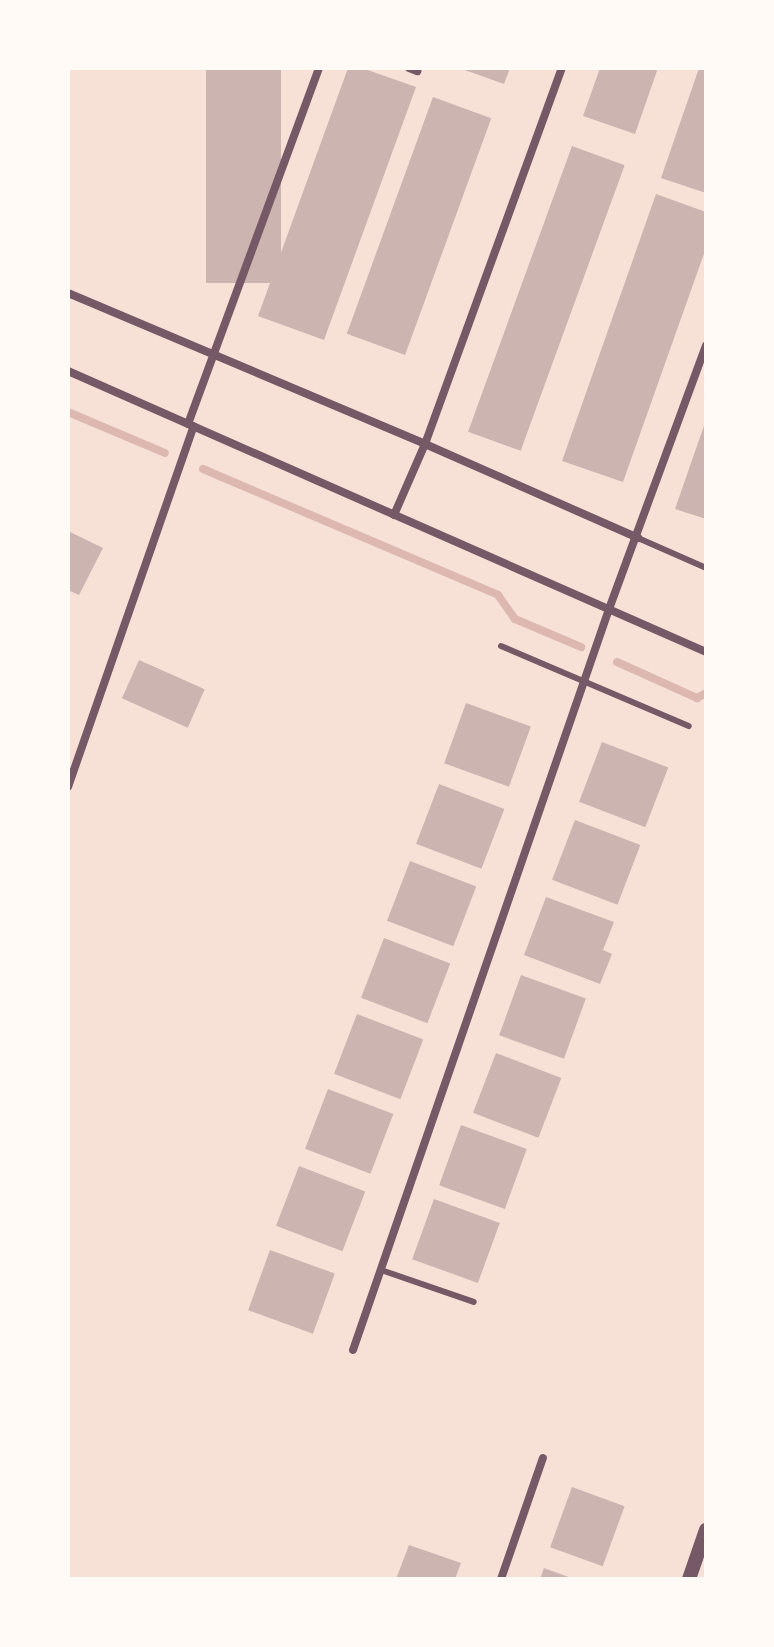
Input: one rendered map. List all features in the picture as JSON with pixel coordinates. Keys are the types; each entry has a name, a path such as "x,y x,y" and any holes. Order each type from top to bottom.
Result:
{"street":[{"path":"68,787 214,355 319,68"},
{"path":"394,515 425,444 562,68"},
{"path":"68,293 638,538"},
{"path":"353,1350 609,609 638,538 706,345"},
{"path":"68,371 706,652"},
{"path":"501,1579 543,1458"},
{"path":"689,1579 706,1530"}],"lane":[{"path":"638,538 706,568"},
{"path":"501,646 584,684 689,726"},
{"path":"381,1270 474,1302"}],"building":[{"path":"206,68 281,68 281,283 206,283"},
{"path":"348,68 362,68 416,87 324,340 258,316"},
{"path":"459,68 510,68 504,84"},
{"path":"600,68 658,68 635,134 583,116"},
{"path":"699,68 706,68 706,193 661,178"},
{"path":"433,97 491,118 405,355 347,334"},
{"path":"572,146 625,165 521,451 468,432"},
{"path":"656,194 706,212 706,248 623,482 562,461"},
{"path":"706,420 706,519 675,509"},
{"path":"68,531 103,548 79,595 68,590"},
{"path":"139,660 205,689 188,728 122,698"},
{"path":"466,703 531,727 509,787 444,763"},
{"path":"602,742 668,767 645,827 579,802"},
{"path":"439,784 504,809 481,869 416,844"},
{"path":"575,820 640,845 617,905 552,880"},
{"path":"410,861 476,886 453,946 387,921"},
{"path":"546,897 614,922 603,950 612,954 600,984 524,955"},
{"path":"384,938 450,963 427,1023 361,998"},
{"path":"521,975 586,999 564,1059 499,1035"},
{"path":"357,1014 423,1039 400,1099 334,1074"},
{"path":"496,1053 561,1078 538,1138 473,1113"},
{"path":"328,1089 393,1114 370,1174 305,1149"},
{"path":"461,1125 527,1149 505,1209 439,1185"},
{"path":"299,1166 365,1191 342,1251 276,1226"},
{"path":"434,1199 500,1223 478,1283 412,1259"},
{"path":"270,1250 335,1274 313,1334 248,1310"},
{"path":"572,1487 625,1506 603,1566 550,1547"},
{"path":"409,1545 461,1563 455,1579 396,1579"},
{"path":"544,1568 574,1579 540,1579"}],"waterway":[{"path":"68,412 165,453"},
{"path":"203,469 498,595 515,619 581,647"},
{"path":"617,662 697,698 706,693"}]}
